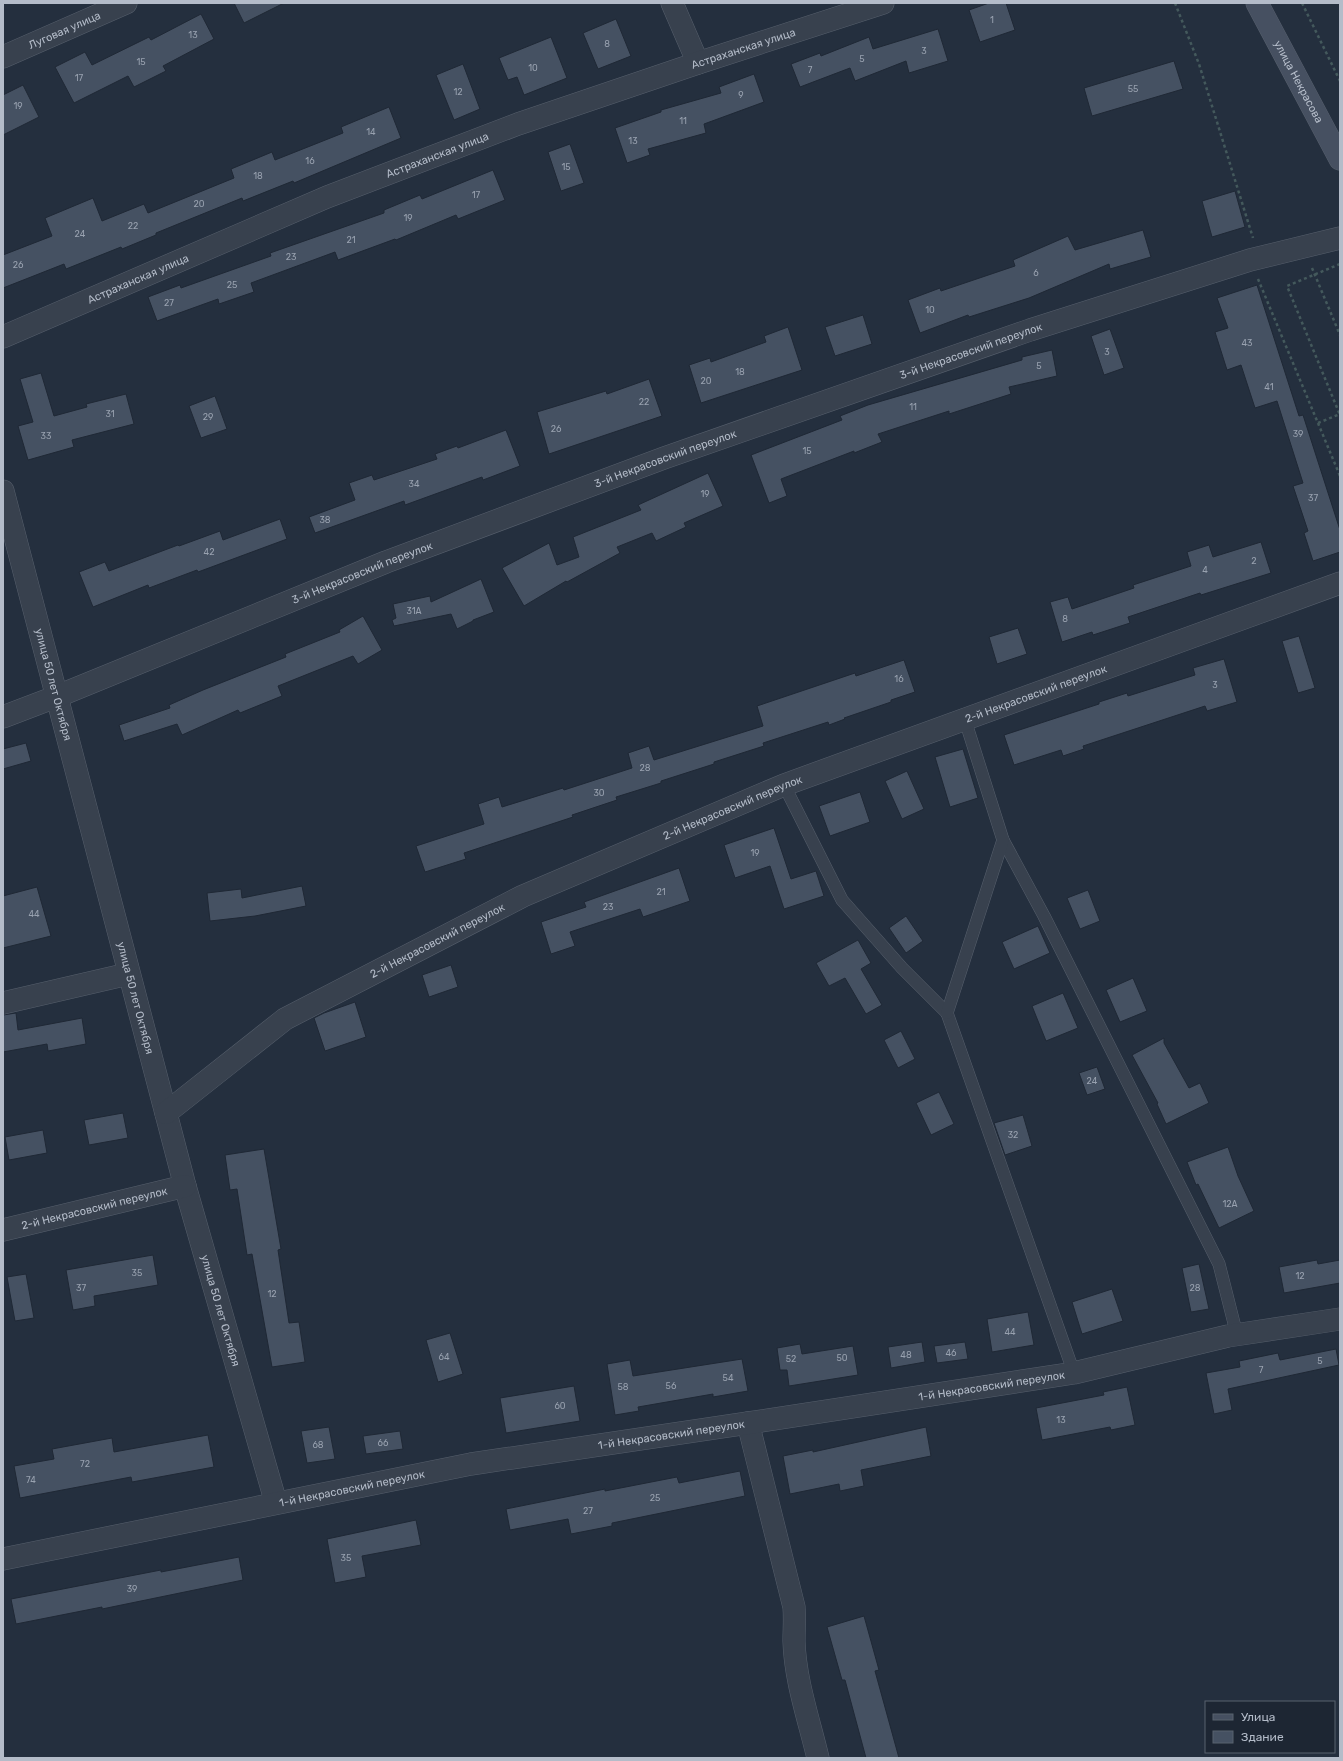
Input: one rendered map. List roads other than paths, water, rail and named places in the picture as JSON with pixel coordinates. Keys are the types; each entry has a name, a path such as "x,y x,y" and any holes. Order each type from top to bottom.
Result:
{"street":[{"name":"Луговая улица","path":"3,57 126,3"},
{"path":"672,3 698,63"},
{"name":"Астраханская улица","path":"3,337 327,197 518,124 698,63 883,3"},
{"name":"улица Некрасова","path":"1257,3 1340,159"},
{"name":"3-й Некрасовский переулок","path":"3,717 386,562 656,461 1030,330 1250,260 1340,238"},
{"name":"улица 50 лет Октября","path":"3,491 58,696 128,974 185,1186 276,1503"},
{"name":"2-й Некрасовский переулок","path":"166,1113 285,1019 523,896 784,785 1340,583"},
{"path":"3,1003 128,974"},
{"name":"2-й Некрасовский переулок","path":"3,1230 185,1186"},
{"name":"1-й Некрасовский переулок","path":"3,1559 471,1464 748,1424 1074,1372 1237,1335 1340,1319"},
{"path":"748,1424 794,1607 796,1623 794,1641 800,1684 818,1758"}],"lane":[{"path":"965,720 1003,840 1044,916 1219,1264 1237,1335"},
{"path":"784,785 842,900 902,968 947,1013 1074,1372"},
{"path":"947,1013 1003,840"}]}
